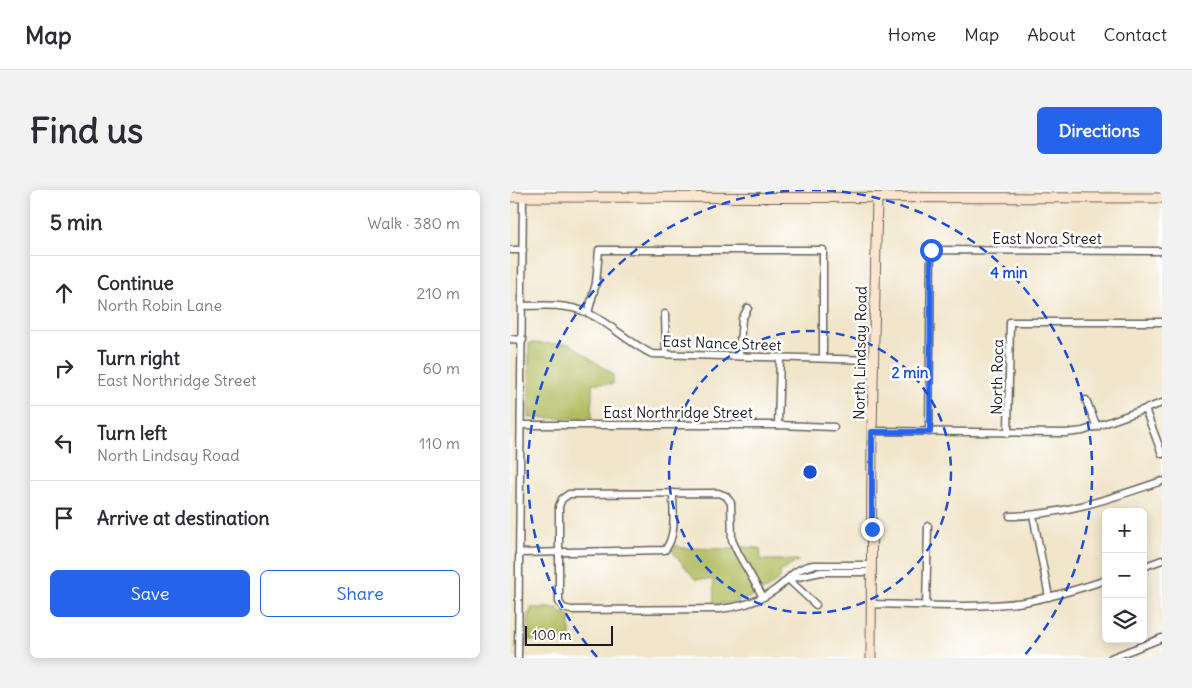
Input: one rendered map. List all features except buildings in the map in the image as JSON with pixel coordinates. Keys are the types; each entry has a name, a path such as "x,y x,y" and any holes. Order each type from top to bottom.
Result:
{"main road":[{"path":"510,197 1162,198"},
{"name":"North Lindsay Road","path":"871,658 872,432 877,198"}],"street":[{"path":"518,658 523,197"},
{"path":"510,250 522,250"},
{"path":"588,313 596,283 599,250 823,250 823,358"},
{"name":"East Nora Street","path":"930,432 931,250 1162,251"},
{"name":"East Nance Street","path":"522,306 553,305 588,313 639,348 652,354 873,360"},
{"path":"739,356 742,319 748,308"},
{"path":"665,314 666,354"},
{"name":"North Roca","path":"1008,433 1010,322 1162,322"},
{"path":"510,339 522,340"},
{"path":"778,425 780,358"},
{"path":"1086,400 1097,426"},
{"path":"872,432 1066,433 1083,431 1162,403"},
{"path":"1145,409 1162,454"},
{"name":"East Northridge Street","path":"522,426 778,425 834,427"},
{"path":"1010,516 1071,510 1162,481"},
{"path":"519,552 665,550 671,543 673,535 673,493"},
{"path":"763,597 732,540 730,503 726,496 718,493 569,494 562,499 559,506 559,602 563,608 571,610 720,609 750,604 763,597 776,589 788,579 821,572 872,568"},
{"path":"1033,515 1049,597"},
{"path":"926,605 928,526"},
{"path":"1147,566 1162,560"},
{"path":"788,579 816,605"},
{"path":"872,604 926,605 1023,602 1079,590 1102,581"},
{"path":"1111,658 1162,638"}],"green space":[{"path":"529,343 570,344 613,374 613,384 592,383 592,418 529,418"},
{"path":"676,545 682,548 760,548 761,560 798,560 780,572 780,579 765,590 749,598 723,604 714,604 713,580 695,579 672,551"},
{"path":"531,608 558,608 563,613 570,615 570,640 529,640 528,613 531,613"}],"route":[{"path":"872,529 872,432 930,432 931,250"}]}
